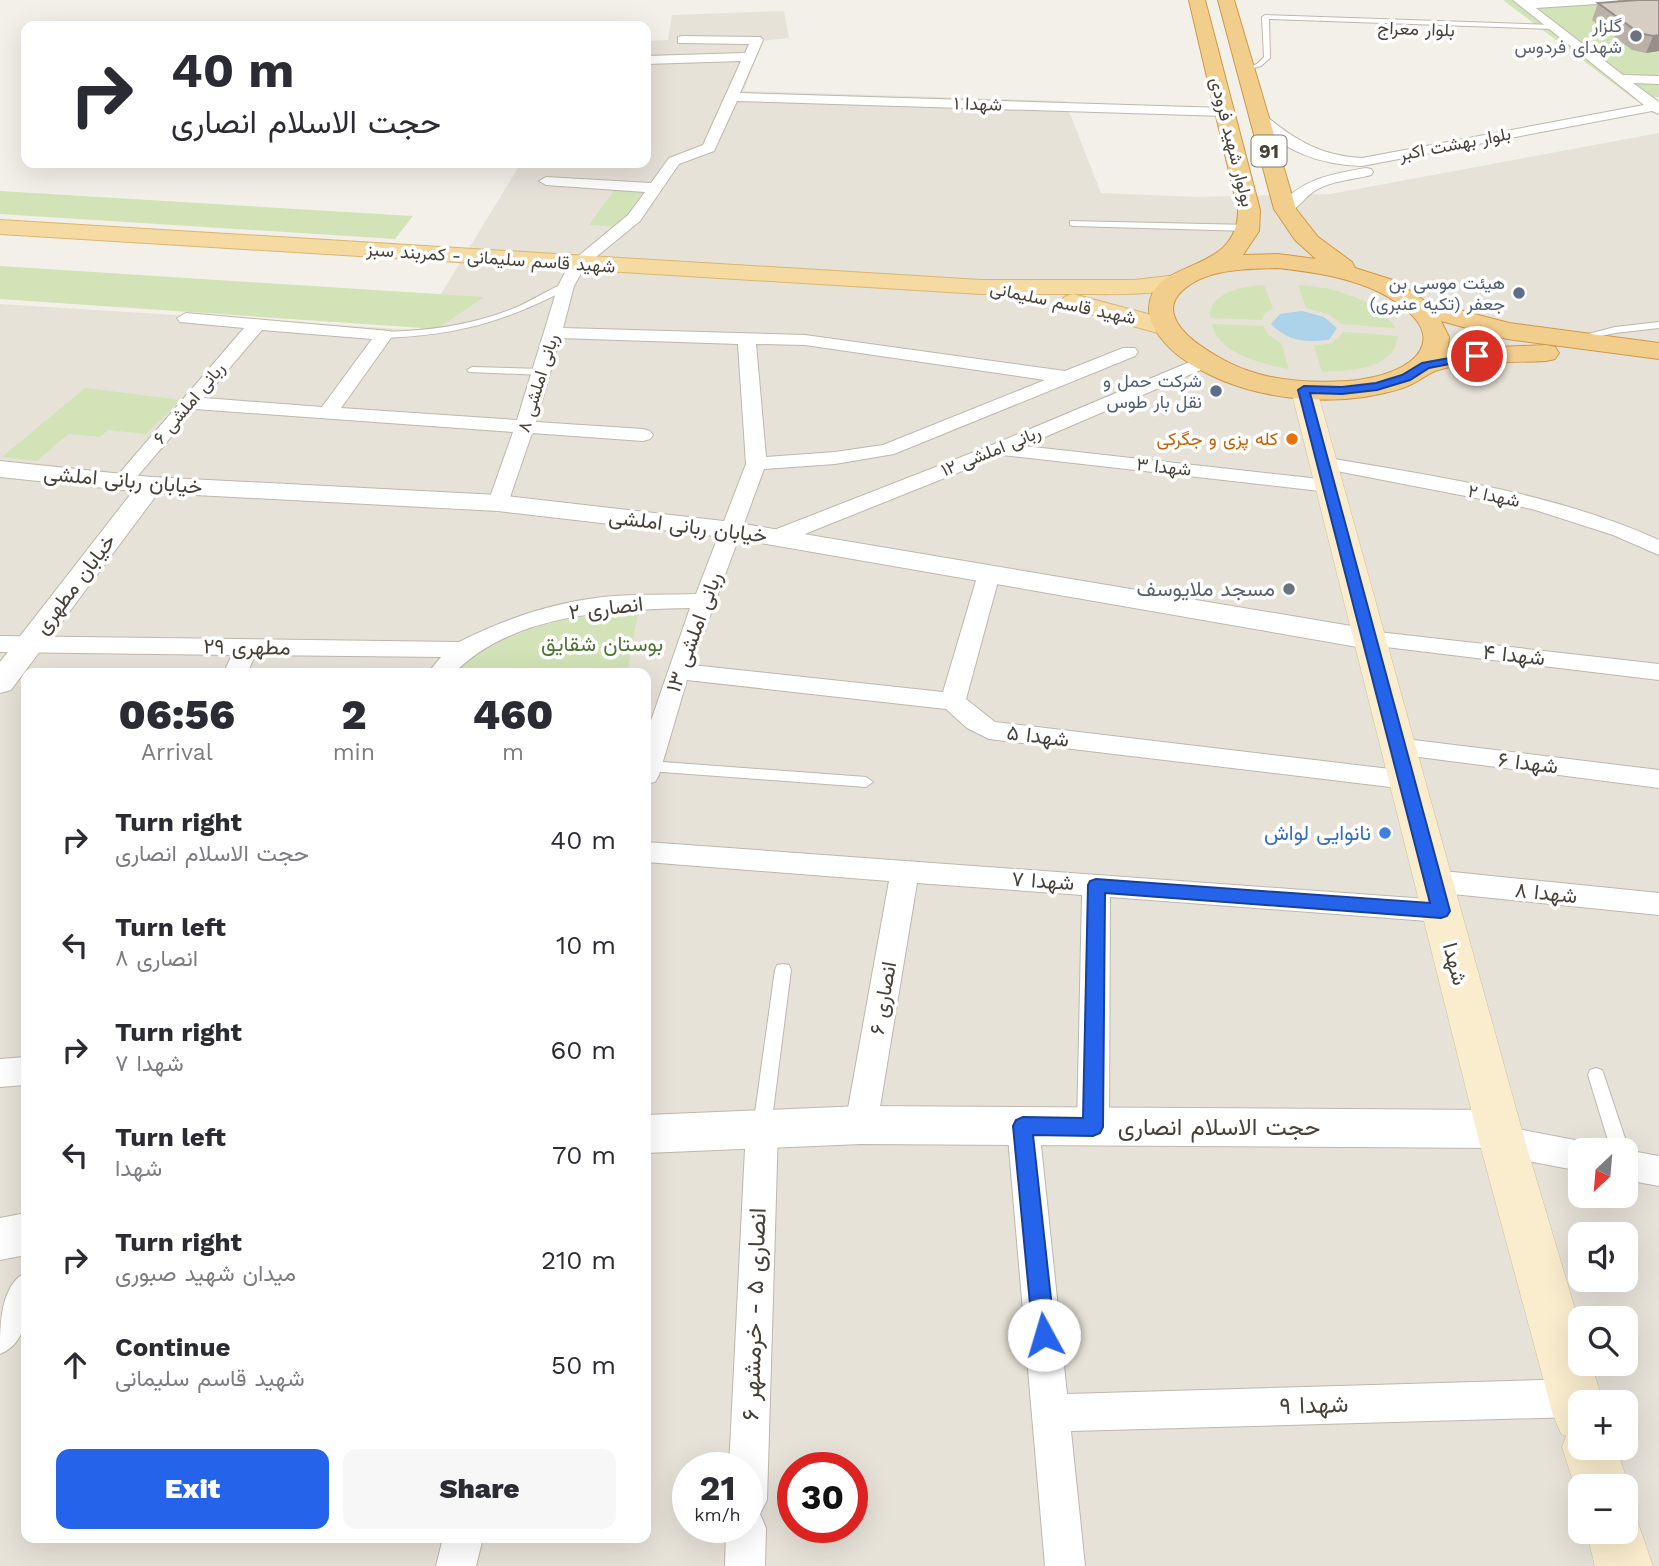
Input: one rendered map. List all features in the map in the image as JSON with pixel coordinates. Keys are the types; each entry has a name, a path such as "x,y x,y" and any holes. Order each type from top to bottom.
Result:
{"highway":[{"name":"بولوار شهید فرودی","path":"1197,0 1249,209 1250,228 1247,239 1209,268"},
{"name":"بولوار شهید فرودی","path":"1226,0 1285,209 1296,230 1308,243 1353,274"},
{"name":"91","path":"1165,327 1179,345 1204,362 1256,381 1304,390 1342,391 1377,387 1406,378 1426,365 1436,351 1437,336 1430,320 1416,306 1388,288 1353,274 1316,265 1278,261 1242,262 1209,268 1178,282"},
{"path":"1165,327 1160,311 1164,295 1178,282"},
{"name":"91","path":"1416,306 1507,331 1653,350"},
{"name":"91","path":"1426,365 1477,356 1530,352 1653,350"}],"main road":[{"name":"شهید قاسم سلیمانی - کمربند سبز","path":"0,227 981,287"},
{"name":"شهید قاسم سلیمانی","path":"981,287 1134,287 1178,282"},
{"name":"شهید قاسم سلیمانی","path":"981,287 1065,300 1165,327"},
{"name":"شهدا","path":"1304,390 1500,1135 1573,1390"},
{"path":"1617,1544 1623,1566"}],"street":[{"path":"1522,2 1613,0"},
{"path":"1522,2 1658,110"},
{"path":"578,263 634,218 674,161 709,148 757,40 682,40"},
{"path":"651,60 751,57"},
{"path":"1620,79 1659,80"},
{"name":"شهدا ۱","path":"733,97 1224,112"},
{"name":"بلوار بهشت اکبر","path":"1261,119 1287,143 1304,152 1329,160 1362,162 1658,110"},
{"name":"بلوار بهشت اکبر","path":"1285,209 1304,189 1325,180 1658,110"},
{"path":"547,181 655,188"},
{"name":"ربانی املشی ۸","path":"498,503 542,372 566,286 578,263"},
{"path":"186,318 384,335"},
{"name":"ربانی املشی ۶","path":"122,482 257,324"},
{"path":"554,333 805,340 1066,377"},
{"path":"328,412 384,335"},
{"path":"747,339 756,464 835,458 887,450 1129,352"},
{"name":"ربانی املشی ۱۲","path":"777,537 999,449 1204,362"},
{"path":"189,403 643,435"},
{"name":"شهدا ۳","path":"999,449 1326,474"},
{"name":"ربانی املشی ۱۳","path":"651,758 678,671 756,464"},
{"name":"خیابان ربانی املشی","path":"0,469 151,485 498,503 732,530 1369,639"},
{"name":"شهدا ۲","path":"1326,474 1549,508 1624,530 1659,548"},
{"name":"خیابان مطهری","path":"0,683 151,485"},
{"path":"678,671 953,701 989,574"},
{"name":"انصاری ۲","path":"445,668 463,650 498,632 551,615 612,603 705,601"},
{"name":"شهدا ۴","path":"1369,639 1659,672"},
{"name":"مطهری ۲۹","path":"0,645 31,643 463,650"},
{"path":"238,668 247,647"},
{"name":"شهدا ۵","path":"953,701 989,730 1402,763"},
{"name":"شهدا ۶","path":"1402,763 1659,779"},
{"name":"شهدا ۷","path":"651,852 1096,885 1437,896"},
{"name":"انصاری ۶","path":"862,1125 905,871"},
{"path":"1093,1127 1096,885"},
{"name":"شهدا ۸","path":"1437,896 1659,904"},
{"path":"0,1073 21,1071"},
{"name":"حجت الاسلام انصاری","path":"651,1134 862,1125 1500,1135"},
{"path":"1023,1126 1065,1566"},
{"name":"انصاری ۵ - خرمشهر ۶","path":"749,1452 761,1129"},
{"path":"1500,1135 1568,1153"},
{"path":"1638,1167 1659,1171"},
{"path":"0,1239 21,1235"},
{"path":"0,1336 21,1299"},
{"name":"شهدا ۹","path":"1052,1413 1568,1420"},
{"path":"456,1566 462,1543"},
{"path":"745,1566 746,1543"}],"lane":[{"path":"1246,70 1259,65 1267,58 1266,20"},
{"name":"بلوار معراج","path":"1266,20 1559,31"},
{"name":"بلوار معراج","path":"1266,20 1559,31"},
{"path":"1073,223 1250,228"},
{"path":"384,335 444,332 482,324 524,308 566,286"},
{"path":"1571,340 1615,330 1659,325"},
{"path":"472,370 542,372"},
{"path":"651,771 866,782"},
{"path":"761,1129 783,970"},
{"path":"1596,1075 1616,1138"}],"shaded area":[{"path":"784,11 789,38 760,41 744,91 1065,101 1101,193 1197,197 1330,194 1659,133 1659,1566 0,1566 0,304 419,330 518,168 651,168 651,41 668,40 672,15"}],"green space":[{"path":"1503,0 1659,0 1659,97 1634,99"},
{"path":"616,188 645,190 619,227 589,225"},
{"path":"0,191 413,216 395,239 0,214"},
{"path":"0,266 484,297 437,329 0,299"},
{"path":"1264,285 1273,308 1265,313 1262,320 1210,318 1211,309 1221,296 1238,289"},
{"path":"1298,285 1326,288 1352,296 1376,309 1396,328 1342,324 1328,314 1306,308"},
{"path":"1212,324 1263,326 1270,336 1281,343 1289,369 1243,356 1232,350 1216,334"},
{"path":"1344,332 1398,336 1395,348 1379,362 1357,369 1322,372 1314,346 1332,343"},
{"path":"85,388 181,400 146,434 108,430 100,437 68,434 37,461 2,457"},
{"name":"بوستان شقایق","path":"638,612 628,668 456,668 494,645 538,627 610,614"}],"water":[{"path":"1302,311 1324,317 1337,328 1329,340 1290,338 1271,324 1280,314"}],"building":[{"path":"1659,0 1659,35 1639,33 1598,3"}],"place":[{"name":"گلزار شهدای فردوس","path":"1636,36"},
{"name":"هيئت موسی بن جعفر (تکیه عنبری)","path":"1519,293"},
{"name":"شرکت حمل و نقل بار طوس","path":"1216,391"},
{"name":"کله پزی و جگرکی","path":"1292,439"},
{"name":"مسجد ملایوسف","path":"1289,589"},
{"name":"نانوایی لواش","path":"1385,833"}],"route":[{"path":"1044,1335 1023,1126 1093,1127 1096,885 1441,911 1304,390 1342,391 1377,387 1406,378 1426,365 1477,356"}]}
